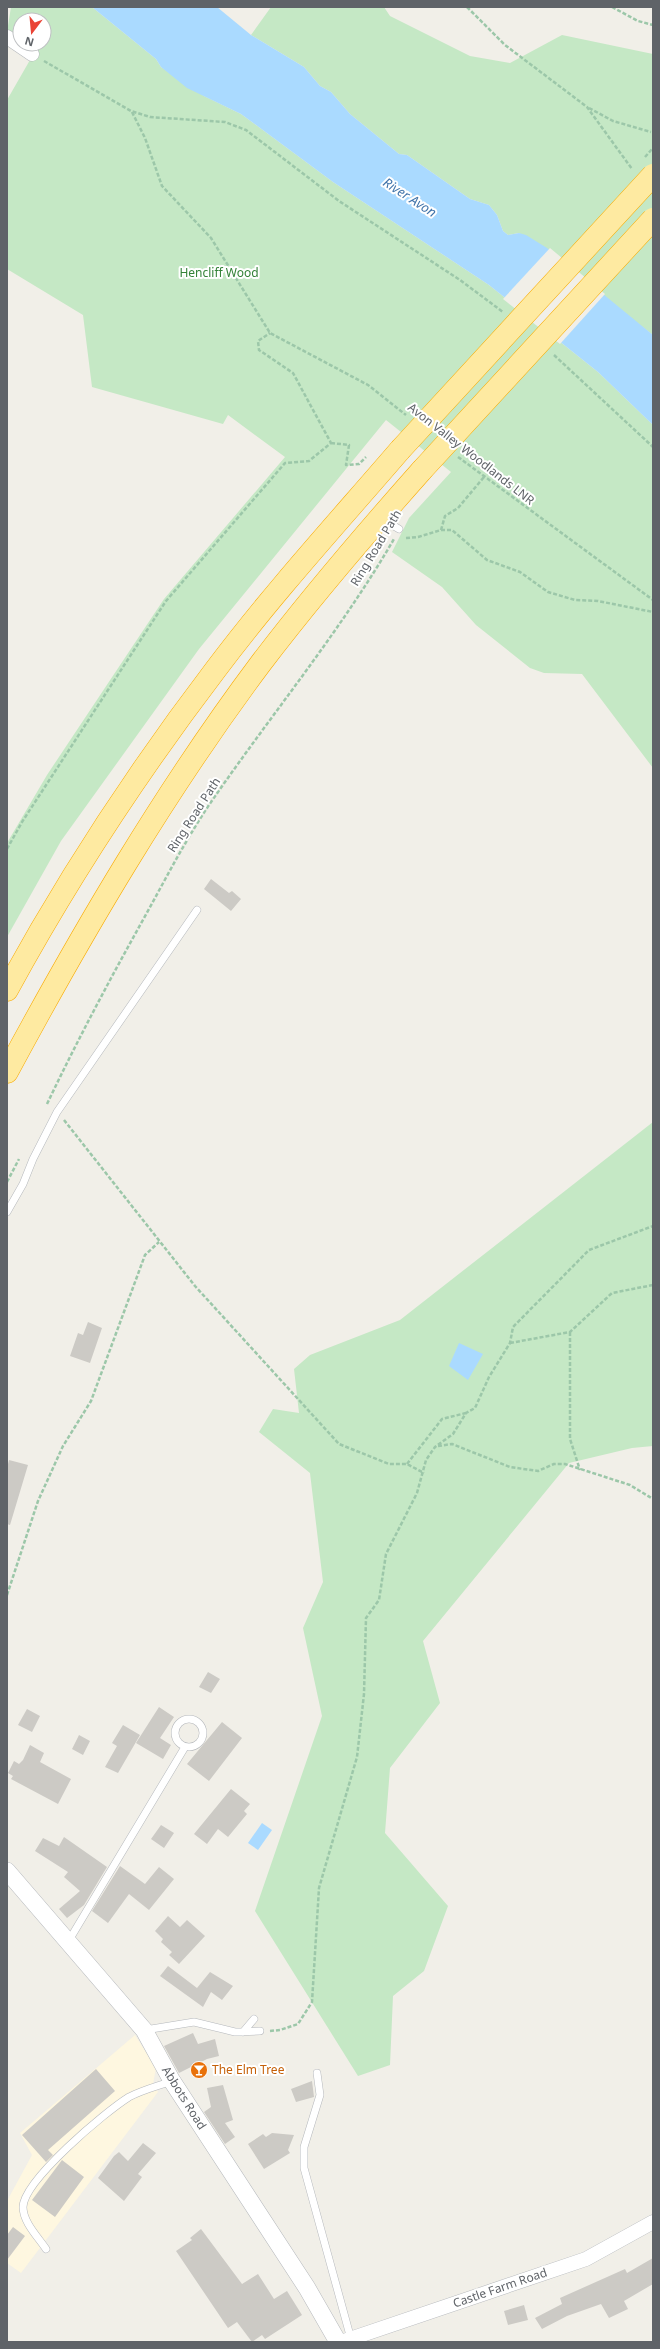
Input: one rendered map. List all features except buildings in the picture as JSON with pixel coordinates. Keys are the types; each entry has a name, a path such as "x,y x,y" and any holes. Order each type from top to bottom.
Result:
{"highway":[{"path":"7,990 89,851 162,742 217,667 292,575 400,450 645,175"},
{"path":"7,1072 47,998 122,872 196,755 266,657 324,582 422,470 653,219"}],"street":[{"path":"7,37 32,54"},
{"name":"Abbots Road","path":"7,1871 144,2030 172,2081 343,2341"},
{"name":"Castle Farm Road","path":"343,2341 586,2259 653,2222"}],"lane":[{"path":"380,518 399,529"},
{"path":"7,1212 23,1184 33,1159 57,1112 197,910"},
{"path":"184,1719 192,1719 199,1722 203,1729 203,1736 199,1743 193,1747 185,1747 178,1744 174,1737 174,1729 178,1723 184,1719"},
{"path":"68,1942 185,1747"},
{"path":"243,2032 254,2020"},
{"path":"144,2030 194,2022 235,2032 260,2031"},
{"path":"317,2073 320,2095 304,2147 304,2168 343,2341"},
{"path":"46,2249 28,2224 23,2208 26,2194 72,2142 129,2097 172,2081"}],"path":[{"path":"467,7 505,45 587,107 613,121 651,132"},
{"path":"612,7 638,21 653,25"},
{"path":"32,54 131,111 150,117 225,122 246,130 339,201 460,280 509,317"},
{"path":"587,107 645,175"},
{"path":"131,111 145,138 162,186 211,238 270,333 258,341 259,350 294,373 331,443"},
{"name":"Avon Valley Woodlands LNR","path":"270,333 368,385 411,419"},
{"path":"551,351 653,447"},
{"path":"7,849 22,822 166,600 285,463 309,461 331,443 349,445 346,464 359,464 370,454"},
{"name":"Avon Valley Woodlands LNR","path":"454,453 484,477 653,600"},
{"path":"484,477 458,508 445,516 441,530 452,530 487,560 520,572 548,592 575,600 598,601 653,612"},
{"name":"Ring Road Path","path":"57,1112 46,1105 85,1024 182,848 209,805 325,644 378,566 395,536 401,539 418,537 441,530"},
{"path":"57,1112 200,1292 339,1444 389,1464 407,1464 422,1472"},
{"path":"7,1182 21,1154"},
{"path":"407,1464 442,1419 466,1413 475,1408 489,1378 510,1343 513,1327 589,1250 653,1226"},
{"path":"7,1595 38,1501 62,1446 91,1401 145,1255 159,1242"},
{"path":"510,1343 570,1332 612,1292 653,1285"},
{"path":"570,1332 570,1439 580,1470"},
{"path":"260,2031 280,2030 298,2024 312,2002 319,1888 357,1757 364,1694 366,1618 379,1600 386,1554 417,1493 426,1460 435,1447 453,1434 466,1413"},
{"path":"435,1447 452,1444 510,1467 538,1471 554,1464 565,1464 630,1485 653,1499"}],"shaded area":[{"path":"135,2035 156,2068 153,2084 158,2092 21,2273 7,2263 7,2201 32,2155 20,2133"}],"green space":[{"name":"Hencliff Wood","path":"11,7 92,7 156,59 161,67 204,96 241,114 333,182 489,285 598,372 653,425 653,768 582,674 544,673 530,668 476,625 442,587 392,552 409,518 451,472 386,420 199,649 61,841 7,937 7,843 47,775 164,599 285,457 228,415 223,424 92,387 83,315 7,269 7,100 34,53 33,52 52,52 52,12 12,12 12,36 7,32"},
{"path":"271,7 384,7 390,16 470,56 510,63 562,35 653,54 653,335 519,233 508,235 503,231 497,215 489,205 470,199 407,155 399,154 350,114 331,92 320,86 304,67 251,35"},
{"path":"653,1122 653,1446 632,1448 569,1463 423,1641 440,1703 390,1768 385,1833 448,1906 424,1971 393,1996 390,2065 358,2076 255,1911 322,1716 303,1628 323,1582 310,1473 259,1432 273,1409 299,1413 294,1369 310,1355 400,1320"}],"water":[{"name":"River Avon","path":"92,7 217,7 251,35 304,67 320,86 331,92 350,114 399,154 407,155 470,199 489,205 497,215 503,231 508,235 519,233 526,235 547,248 653,335 653,425 598,372 489,285 333,182 241,114 187,88 161,67 156,59"},
{"path":"459,1343 483,1354 468,1380 449,1366"},
{"path":"262,1823 272,1830 258,1850 248,1843"}],"pier":[{"path":"550,248 605,294 560,344 503,299"}],"place":[{"name":"The Elm Tree","path":"199,2070"}]}
